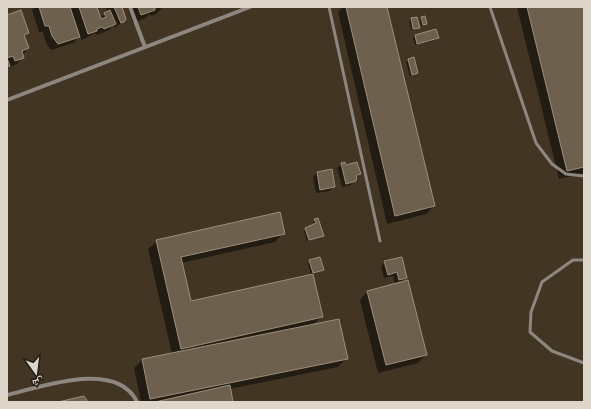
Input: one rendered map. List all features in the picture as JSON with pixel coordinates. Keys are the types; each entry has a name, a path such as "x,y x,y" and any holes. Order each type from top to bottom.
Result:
{"street":[{"path":"130,7 145,47"},
{"path":"7,100 250,7"},
{"path":"7,395 87,378 105,379 118,384 128,390 137,402"}],"lane":[{"path":"328,7 380,241"},
{"path":"490,7 536,143 552,164 566,174 584,176"},
{"path":"584,260 573,260 542,282 531,312 530,332 552,351 584,362"}],"building":[{"path":"39,7 70,7 80,37 58,44 52,36 49,26 45,26"},
{"path":"79,7 97,7 101,19 106,17 104,13 110,10 116,24 104,29 102,27 97,29 97,31 88,34"},
{"path":"114,7 122,7 126,19 124,22 121,23"},
{"path":"138,7 155,7 155,10 141,15"},
{"path":"346,7 387,7 435,206 395,216"},
{"path":"527,7 584,7 584,167 567,171"},
{"path":"21,10 29,33 24,35 29,48 22,51 24,58 15,61 13,56 7,58 7,15"},
{"path":"425,16 427,24 423,25 421,17"},
{"path":"417,17 420,28 413,29 411,18"},
{"path":"436,29 439,38 417,44 415,35"},
{"path":"414,57 418,73 412,75 408,59"},
{"path":"7,58 10,66 7,67"},
{"path":"345,162 346,165 357,162 361,174 357,175 356,181 346,184 341,163"},
{"path":"332,169 335,187 320,190 317,172"},
{"path":"280,212 285,234 181,257 191,301 313,274 323,317 181,349 156,240"},
{"path":"318,218 324,236 309,240 305,228 316,223 314,219"},
{"path":"320,257 324,270 313,273 309,260"},
{"path":"402,257 407,278 399,280 397,272 388,275 384,261"},
{"path":"408,280 427,355 386,365 367,291"},
{"path":"339,319 348,359 150,399 142,359"},
{"path":"230,385 233,402 155,402"},
{"path":"84,396 88,402 58,402"}]}
